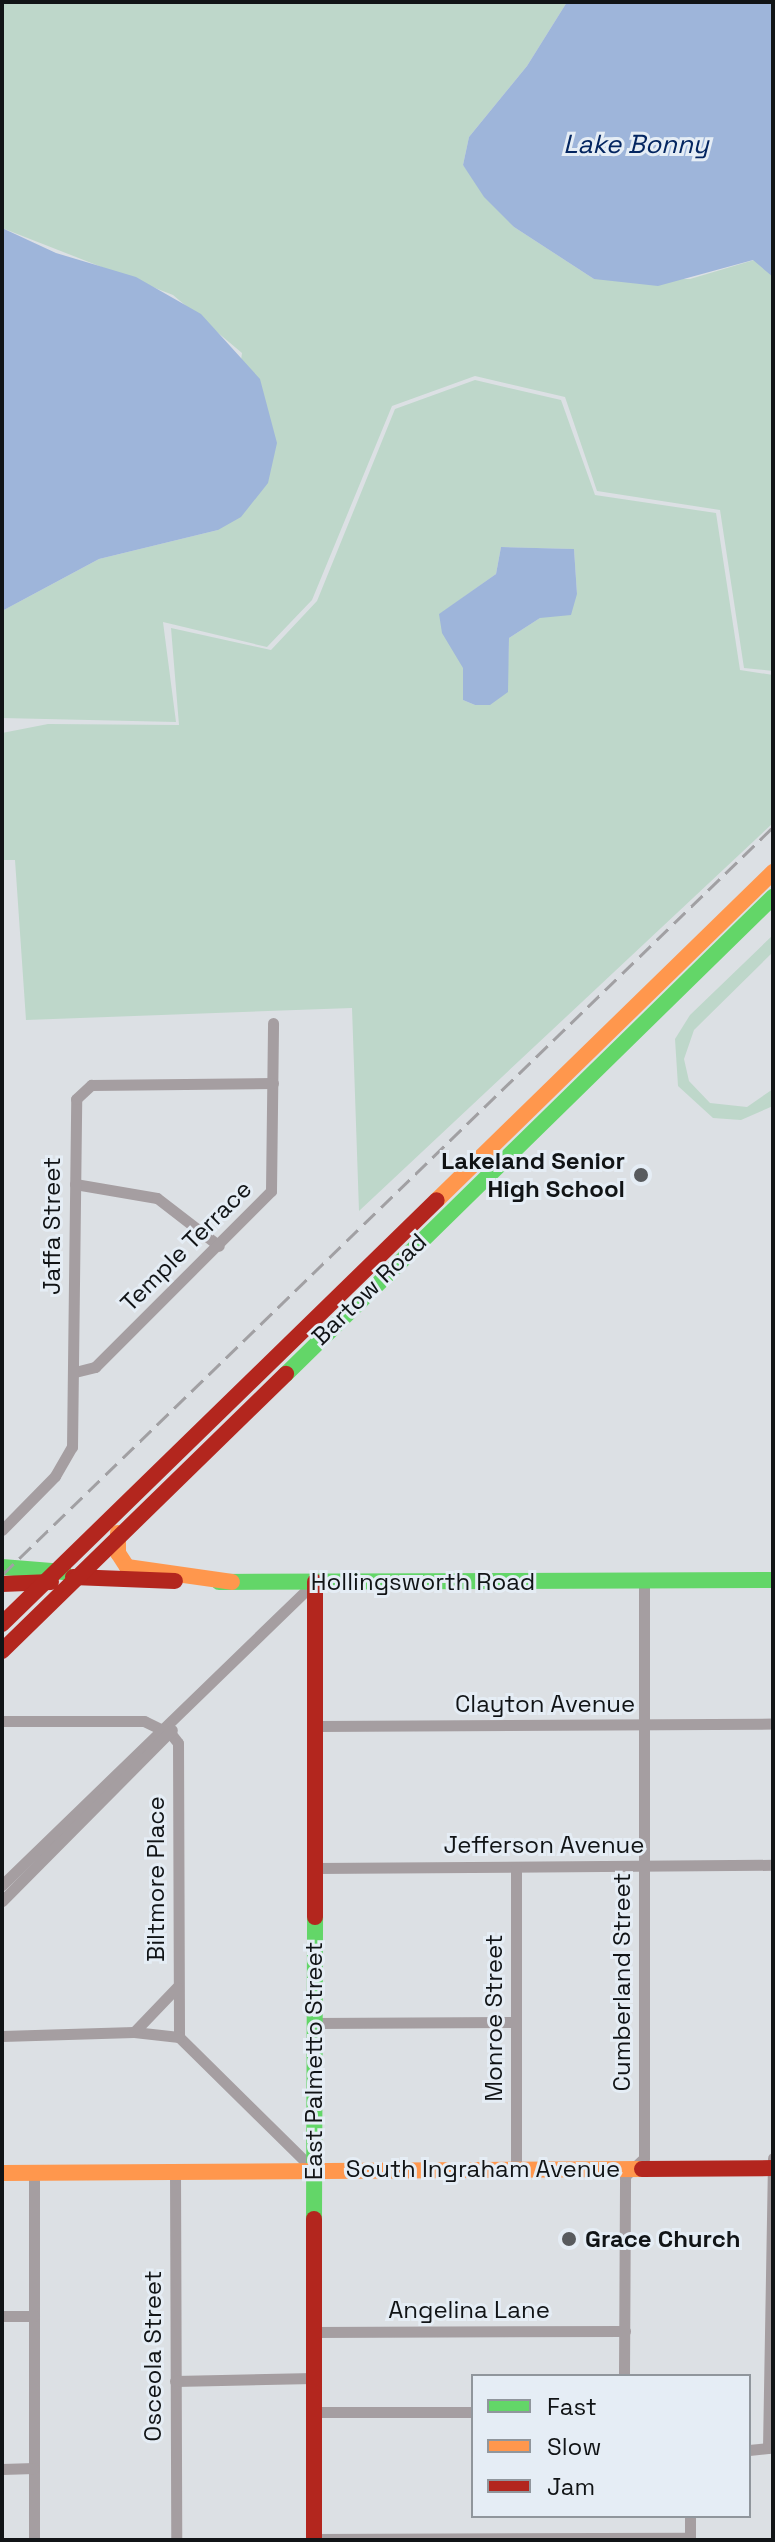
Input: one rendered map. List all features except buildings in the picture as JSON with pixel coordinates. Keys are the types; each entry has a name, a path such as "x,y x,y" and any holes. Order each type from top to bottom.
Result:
{"main road":[{"name":"Bartow Road","path":"2,1651 773,872"},
{"name":"Bartow Road","path":"2,1624 57,1568 540,1110 773,897"},
{"path":"118,1533 118,1553 127,1567 232,1582"},
{"path":"2,1567 57,1568 73,1577"},
{"path":"2,1584 44,1583 73,1577"},
{"name":"Hollingsworth Road","path":"73,1577 232,1582 773,1580"},
{"name":"East Palmetto Street","path":"314,2540 315,1582"},
{"name":"South Ingraham Avenue","path":"2,2173 773,2164"}],"street":[{"name":"Temple Terrace","path":"75,1372 95,1367 271,1191 273,1023"},
{"name":"Jaffa Street","path":"2,1530 64,1465 74,1429 73,1109 91,1085 273,1083"},
{"path":"75,1184 157,1198 219,1246"},
{"name":"Cumberland Street","path":"624,2374 625,2176 644,2158 644,1581"},
{"path":"2,1885 65,1830 315,1582"},
{"path":"2,1721 169,1727"},
{"name":"Clayton Avenue","path":"317,1726 773,1724"},
{"name":"Biltmore Place","path":"169,1727 178,1743 179,2037"},
{"path":"2,1901 65,1830"},
{"name":"Jefferson Avenue","path":"315,1868 773,1865"},
{"name":"Monroe Street","path":"516,1867 516,2169"},
{"path":"134,2032 177,1987"},
{"path":"314,2023 516,2022"},
{"path":"2,2036 134,2032 179,2037 314,2170"},
{"path":"751,2450 768,2448 773,2164"},
{"name":"Osceola Street","path":"175,2171 176,2540"},
{"path":"34,2172 34,2540"},
{"path":"2,2316 34,2316"},
{"name":"Angelina Lane","path":"313,2332 625,2331"},
{"path":"175,2381 313,2378"},
{"path":"313,2412 471,2412"},
{"path":"2,2469 34,2468"},
{"path":"314,2540 690,2539 690,2518"}],"green space":[{"path":"2,2 567,2 527,66 469,137 463,165 514,227 594,279 690,279 754,260 771,271 773,671 744,668 720,510 597,491 565,397 475,376 392,406 312,600 267,647 163,622 176,722 2,718 2,611 99,559 218,530 242,353 173,295 2,228"},
{"path":"475,380 561,400 595,495 716,513 740,670 773,675 773,823 359,1211 352,1008 26,1020 15,860 2,860 2,733 48,724 179,725 171,628 271,650 317,601 395,409","holes":["501,547 574,549 577,594 509,638 507,692 475,705 463,700 463,667 440,614 496,574"]},
{"path":"773,935 773,952 694,1030 684,1059 689,1081 710,1103 747,1107 773,1089 773,1106 741,1120 713,1118 678,1086 675,1039 690,1015"}],"water":[{"name":"Lake Bonny","path":"567,2 773,2 773,277 753,260 658,286 594,279 514,227 484,197 463,165 469,137 527,66"},
{"path":"2,228 56,253 136,277 201,314 260,379 277,443 268,483 241,517 218,530 99,559 2,611"},
{"path":"501,547 574,549 577,594 571,615 540,618 509,638 508,692 490,705 475,705 463,700 463,668 442,633 439,614 496,574"}],"railway":[{"path":"2,1575 773,827"}],"traffic: fast":[{"path":"286,1374 773,897"},
{"path":"2,1567 64,1572"},
{"path":"219,1582 773,1580"},
{"path":"314,2219 315,1917"}],"traffic: slow":[{"path":"437,1200 773,872"},
{"path":"118,1533 118,1553 127,1567 232,1582"},
{"path":"2,2173 642,2169"}],"traffic: jam":[{"path":"2,1624 437,1200"},
{"path":"2,1651 286,1374"},
{"path":"73,1577 175,1581"},
{"path":"2,1584 51,1582"},
{"path":"315,1582 315,1917"},
{"path":"642,2169 773,2168"},
{"path":"314,2219 314,2540"}],"place":[{"name":"Lakeland Senior High School","path":"641,1175"},
{"name":"Grace Church","path":"569,2239"}]}
